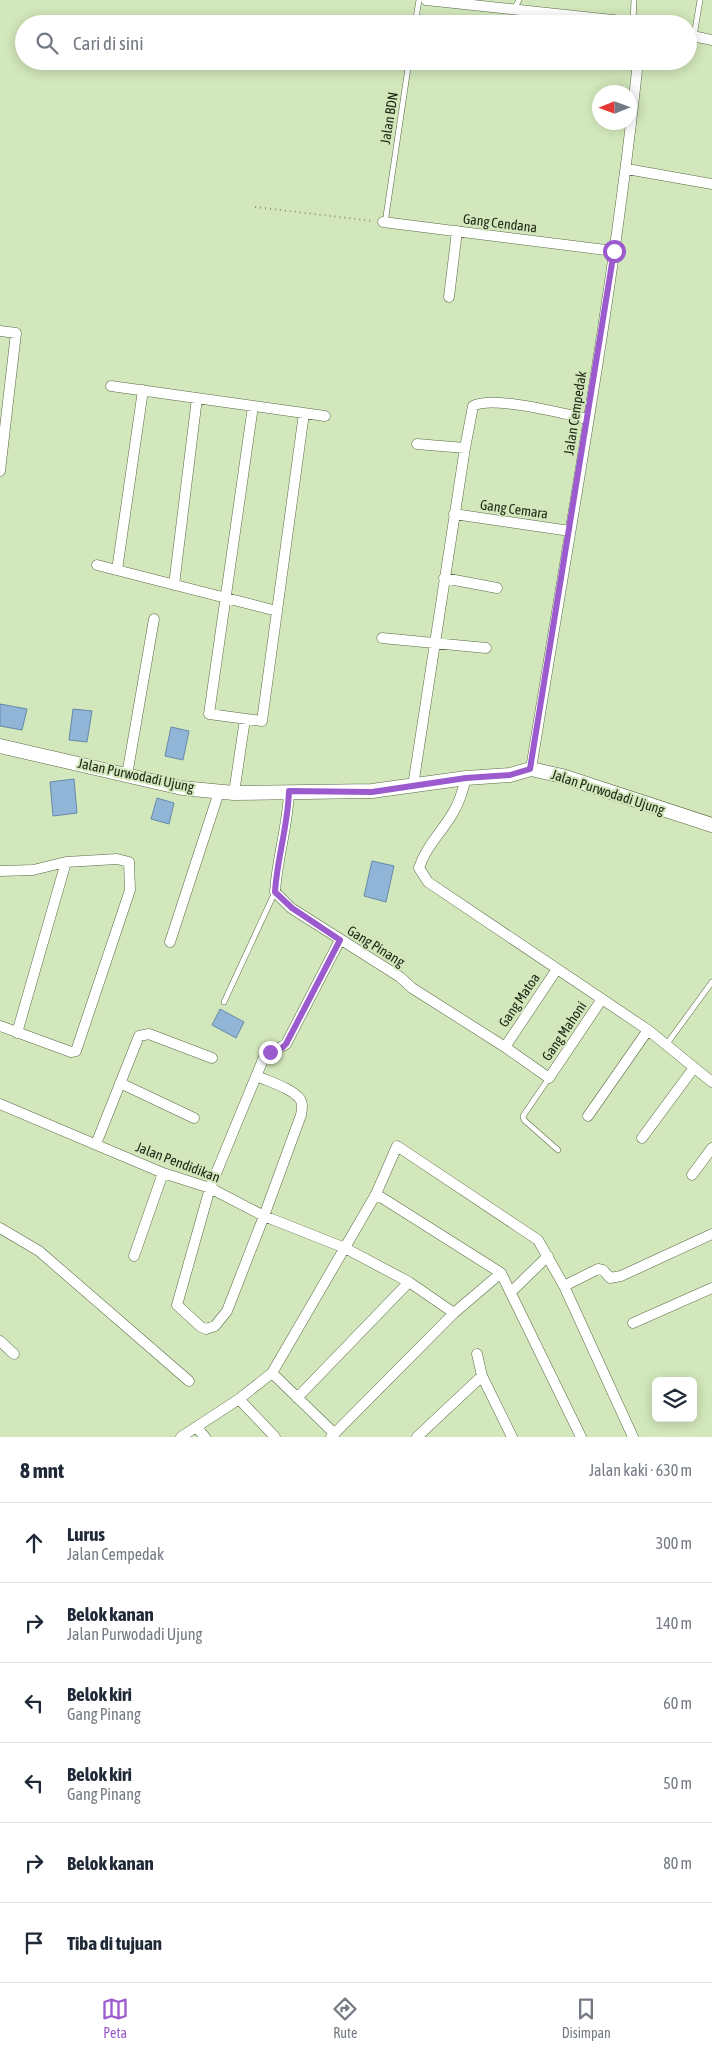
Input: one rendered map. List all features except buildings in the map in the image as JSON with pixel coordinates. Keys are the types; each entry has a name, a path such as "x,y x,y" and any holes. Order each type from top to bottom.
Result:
{"street":[{"path":"426,0 516,5 586,15"},
{"path":"697,36 712,40"},
{"name":"Jalan Cempedak","path":"530,769 570,531 627,169 637,70"},
{"path":"627,169 712,184"},
{"name":"Gang Cendana","path":"384,223 614,251"},
{"path":"449,297 457,232"},
{"path":"0,331 16,333 0,471"},
{"path":"111,386 325,416"},
{"path":"117,570 143,390"},
{"path":"174,585 197,398"},
{"path":"413,786 454,514 473,406 478,404 510,404 588,419"},
{"path":"253,406 209,714 244,719 262,721 304,413"},
{"path":"417,444 465,448"},
{"name":"Gang Cemara","path":"454,514 570,531"},
{"path":"97,565 277,610"},
{"path":"444,578 497,588"},
{"path":"127,774 154,619"},
{"path":"382,638 486,648"},
{"path":"234,793 244,719"},
{"name":"Jalan Purwodadi Ujung","path":"0,746 182,788 234,793 289,791 372,792 466,778 510,775 530,769 562,776 712,825"},
{"path":"466,778 461,797 453,813 423,855 419,868 428,882 648,1030 693,1069 712,1082"},
{"path":"275,892 277,869 289,813 289,791"},
{"path":"170,942 219,792"},
{"path":"0,871 33,870 66,862 117,859 129,862 130,890 76,1051 71,1052 0,1027"},
{"path":"17,1033 66,862"},
{"name":"Gang Pinang","path":"275,892 292,908 400,977 412,988 549,1078"},
{"path":"257,1076 289,1091 300,1100 302,1106 301,1115 227,1311 215,1326 206,1329 177,1305 210,1188 264,1056 286,1044 340,940"},
{"name":"Gang Matoa","path":"504,1047 557,969"},
{"name":"Gang Mahoni","path":"549,1078 602,999"},
{"path":"588,1116 648,1030"},
{"path":"96,1144 139,1036 150,1034 212,1058"},
{"path":"642,1138 693,1069"},
{"path":"120,1083 194,1118"},
{"name":"Jalan Pendidikan","path":"0,1104 163,1173 210,1188 264,1216 345,1248 409,1282 454,1312"},
{"path":"181,1437 239,1399 272,1373 376,1194 397,1146 538,1240 564,1286 633,1437"},
{"path":"692,1175 712,1148"},
{"path":"134,1256 163,1173"},
{"path":"376,1194 501,1273 581,1437"},
{"path":"0,1228 40,1251 189,1380"},
{"path":"564,1286 598,1268 603,1270 610,1278 621,1276 712,1234"},
{"path":"511,1292 548,1256"},
{"path":"272,1373 333,1435 454,1312 501,1273"},
{"path":"297,1398 409,1282"},
{"path":"632,1323 712,1288"},
{"path":"0,1341 14,1354"},
{"path":"477,1354 482,1376 509,1436"},
{"path":"417,1437 482,1376"},
{"path":"239,1399 275,1437"},
{"path":"196,1427 205,1437"}],"lane":[{"path":"416,15 418,0"},
{"path":"634,0 639,15"},
{"path":"696,15 700,0"},
{"name":"Jalan BDN","path":"384,223 408,70"},
{"path":"224,1002 275,892"},
{"path":"666,1046 712,982"},
{"path":"549,1078 523,1116 524,1120 558,1150"}],"path":[{"path":"255,207 384,223"}],"route":[{"path":"270,1052 282,1048 286,1044 340,940 292,908 275,892 277,869 289,813 289,791 372,792 466,778 510,775 530,769 614,251"}]}
